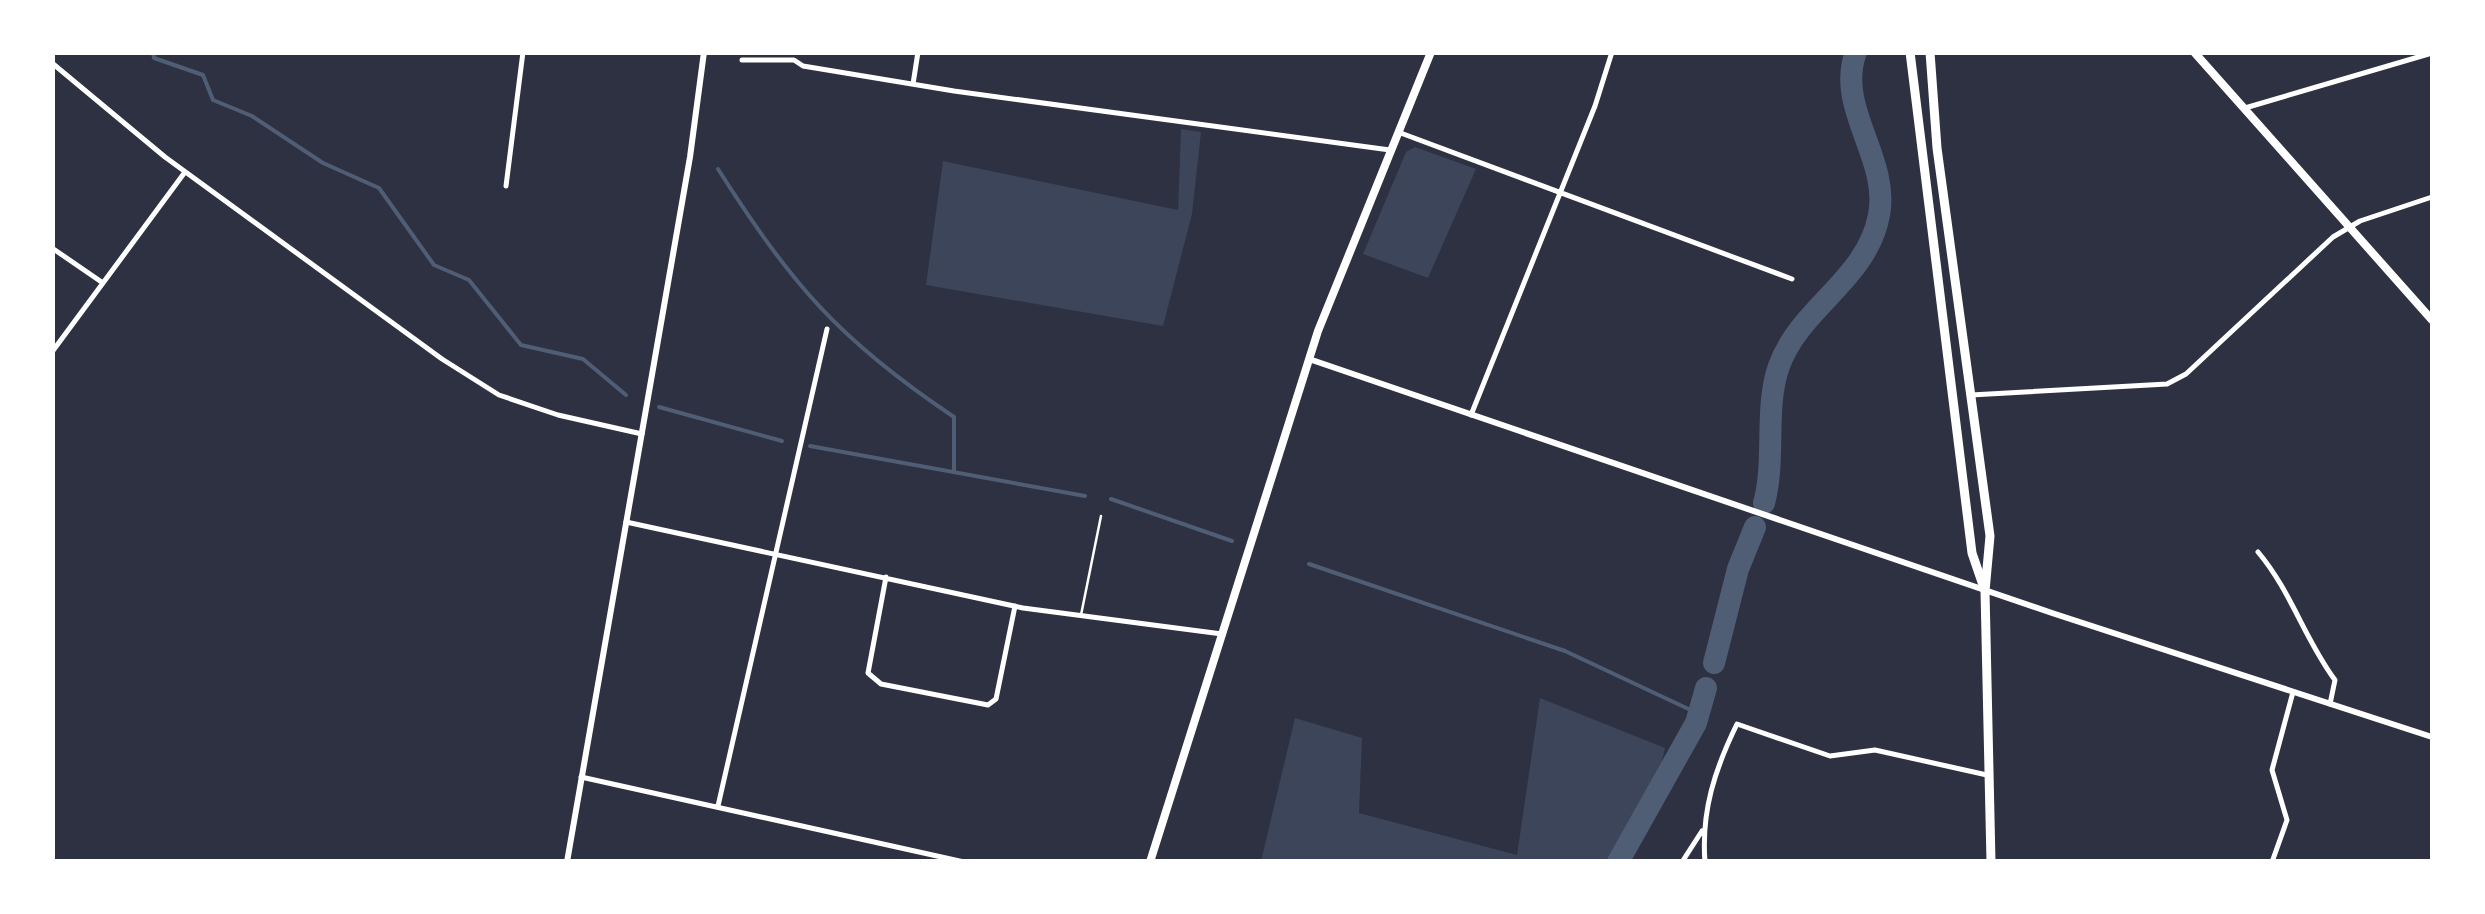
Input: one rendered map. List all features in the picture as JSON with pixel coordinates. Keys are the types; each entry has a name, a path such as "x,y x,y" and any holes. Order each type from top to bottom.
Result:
{"main road":[{"path":"1150,862 1308,359 1431,52"},
{"path":"1910,52 1972,553 1985,590"},
{"path":"1930,52 1937,148 1990,536 1985,590 1991,862"},
{"path":"2194,52 2432,320"}],"street":[{"path":"506,186 524,52"},
{"path":"567,862 704,52"},
{"path":"913,84 918,52"},
{"path":"1471,415 1561,192 1612,52"},
{"path":"2242,109 2432,53"},
{"path":"742,60 793,56 802,66 913,84 1390,150"},
{"path":"52,62 106,112 186,172 442,359 499,395 558,415 642,434"},
{"path":"1398,132 1792,279"},
{"path":"52,352 186,172"},
{"path":"1971,395 2167,384 2186,374 2333,236 2432,197"},
{"path":"52,248 103,283"},
{"path":"718,806 827,329"},
{"path":"1308,359 1985,590 2432,737"},
{"path":"626,522 1015,606 1222,634"},
{"path":"2258,552 2282,581 2319,658 2336,680 2330,704"},
{"path":"886,577 868,673 881,684 988,705 996,700 1015,606"},
{"path":"2272,862 2287,820 2272,770 2294,692"},
{"path":"1705,862 1702,830 1714,776 1737,724 1830,756 1875,750 1990,775"},
{"path":"581,776 964,862"},
{"path":"1682,862 1702,830"}],"lane":[{"path":"1081,617 1101,516"}],"shaded area":[{"path":"1181,129 1201,132 1192,214 1163,326 926,285 943,161 1178,210"},
{"path":"1415,147 1476,169 1428,278 1363,254 1406,152"},
{"path":"1540,698 1665,748 1654,796 1623,861 1261,861 1295,718 1362,738 1359,813 1517,855"}],"waterway":[{"path":"153,52 154,58 203,75 213,100 252,116 323,163 379,188 434,265 469,280 521,345 583,359 626,395"},
{"path":"1764,503 1772,399 1779,366 1802,327 1861,258 1879,215 1877,173 1852,93 1856,52"},
{"path":"718,169 770,246 821,308 879,362 954,417 954,470"},
{"path":"659,407 782,441"},
{"path":"810,446 1085,496"},
{"path":"1111,499 1232,541"},
{"path":"1714,663 1738,569 1755,527"},
{"path":"1309,564 1565,651 1697,713"},
{"path":"1618,862 1696,723 1706,688"}]}
